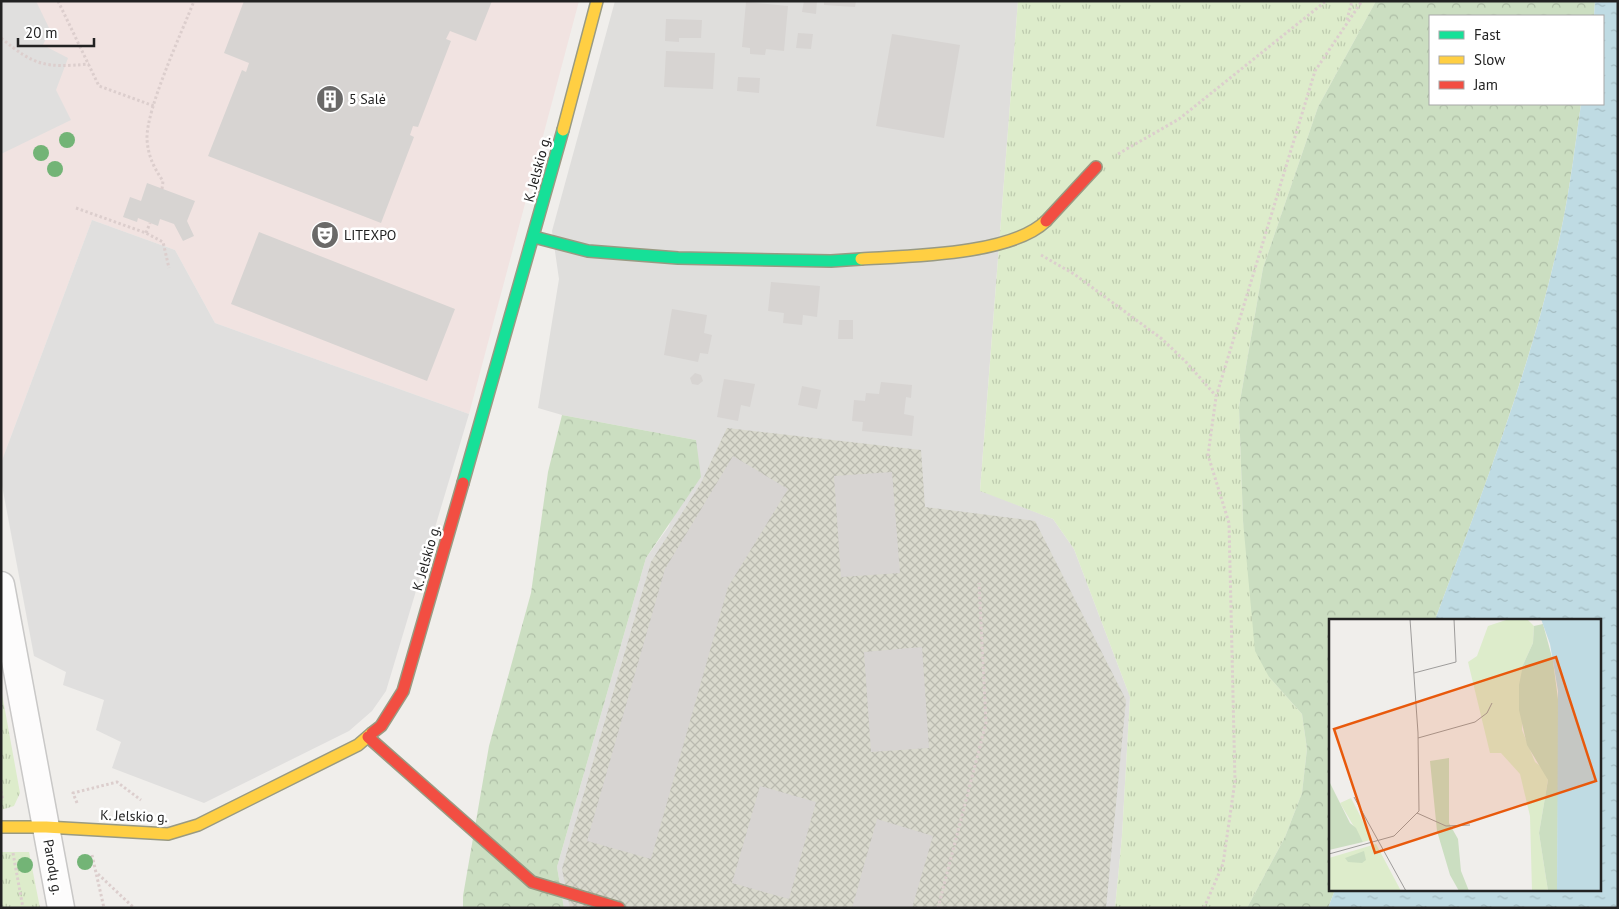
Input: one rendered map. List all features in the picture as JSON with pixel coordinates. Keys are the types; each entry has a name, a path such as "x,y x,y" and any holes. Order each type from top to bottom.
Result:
{"street":[{"name":"K. Jelskio g.","path":"1,827 46,827 168,834 198,825 358,745 381,726 403,691 534,237 597,1"},
{"path":"534,237 588,251 678,258 831,261 942,254 1010,241 1044,223 1096,167"},
{"name":"Parodų g.","path":"1,585 61,908"},
{"path":"368,737 532,882 619,908"}],"path":[{"path":"58,1 99,86 154,106"},
{"path":"162,189 163,181 151,162 147,138 154,106 194,1"},
{"path":"1096,167 1178,119 1326,1"},
{"path":"1347,24 1352,1"},
{"path":"1204,908 1223,864 1235,781 1229,523 1208,455 1216,397 1315,71 1362,1"},
{"path":"1,38 23,56 54,67 89,64"},
{"path":"76,208 146,233 163,242 169,268"},
{"path":"146,233 150,223"},
{"path":"1010,241 1074,274 1162,339 1186,362 1216,397"},
{"path":"938,908 986,723 979,583"},
{"path":"73,792 117,782 141,800"},
{"path":"97,874 134,908"}],"shaded area":[{"name":"LITEXPO","path":"1,1 579,1 469,414 215,323 175,250 92,220 1,463"},
{"path":"1,1 36,1 50,30 43,45 68,58 56,90 71,120 1,154"},
{"path":"615,1 1018,1 980,490 1053,519 1074,549 1130,697 1122,836 1115,908 564,908 557,867 646,558 669,526 696,440 562,415 538,408 559,279 552,231"},
{"path":"92,220 175,250 215,323 469,414 386,691 372,711 349,731 204,803 112,768 121,742 96,730 104,700 63,685 66,672 34,656 1,480 1,463"},
{"path":"727,428 921,450 925,507 1035,521 1126,700 1106,908 570,908 562,869 651,562 701,483"}],"green space":[{"path":"1018,1 1376,1 1318,107 1263,268 1239,407 1243,521 1269,677 1302,714 1307,749 1302,793 1285,837 1247,908 1115,908 1122,836 1130,697 1074,549 1053,519 980,491"},
{"path":"1376,1 1595,1 1594,15 1429,15 1429,105 1581,105 1561,231 1536,330 1521,379 1488,476 1435,619 1329,619 1329,892 1334,892 1328,908 1247,908 1285,837 1302,793 1307,749 1302,714 1269,677 1255,651 1243,521 1239,407 1263,268 1318,107"},
{"path":"562,415 696,440 701,477 646,558 557,867 564,908 463,908 463,896 489,746 531,593 548,472"},
{"path":"1,688 20,793 14,806 1,810"},
{"path":"1,852 29,852 40,908 1,908"}],"water":[{"path":"1595,1 1618,1 1618,908 1328,908 1334,892 1602,892 1602,619 1435,619 1505,428 1536,330 1564,215 1581,105 1604,105 1604,15 1594,15"}],"building":[{"name":"5 Salė","path":"244,1 492,1 476,41 450,31 446,39 451,41 418,127 413,126 410,135 414,137 381,223 208,156 242,70 246,72 249,63 224,53"},
{"path":"804,1 817,1 816,14 802,12"},
{"path":"824,1 856,1 855,7 824,5"},
{"path":"746,2 788,6 784,51 766,49 765,55 750,54 750,48 742,47"},
{"path":"666,19 702,20 701,38 679,38 679,42 665,41"},
{"path":"798,33 813,34 811,49 796,48"},
{"path":"892,34 960,45 944,138 876,126"},
{"path":"666,51 715,53 713,89 664,87"},
{"path":"738,77 760,78 759,93 737,91"},
{"path":"147,183 195,201 187,221 194,236 183,241 174,224 160,219 158,226 138,218 137,222 123,217 130,197 141,201"},
{"path":"259,232 455,309 427,381 231,304"},
{"path":"771,282 820,286 817,317 803,315 802,325 783,323 784,313 768,311"},
{"path":"672,309 707,315 704,333 712,335 708,354 700,353 698,362 664,355"},
{"path":"839,320 853,320 853,339 838,339"},
{"path":"695,373 701,375 703,381 698,385 692,384 690,378"},
{"path":"724,379 755,384 750,407 741,405 738,421 717,417"},
{"path":"881,382 912,385 911,398 906,397 904,414 914,416 912,436 862,431 863,422 852,421 854,400 865,401 866,393 879,394"},
{"path":"802,386 821,390 817,409 798,405"},
{"path":"733,456 788,489 728,587 651,859 587,841 665,569"},
{"path":"892,472 900,573 841,577 834,476"},
{"path":"922,647 929,748 871,752 864,652"},
{"path":"760,786 816,802 789,899 732,883"},
{"path":"877,819 933,836 912,908 852,908"}],"traffic: fast":[{"path":"463,483 563,130"},
{"path":"534,237 588,251 678,258 831,261 861,259"}],"traffic: slow":[{"path":"563,130 597,1"},
{"path":"861,259 931,255 985,247 1009,241 1030,232 1046,221"},
{"path":"1,827 46,827 168,834 198,825 358,745 372,733"}],"traffic: jam":[{"path":"1046,221 1096,167"},
{"path":"372,733 381,726 403,691 463,483"},
{"path":"368,737 532,882 619,908"}],"place":[{"name":"5 Salė","path":"330,99"},
{"name":"LITEXPO","path":"325,235"}]}
